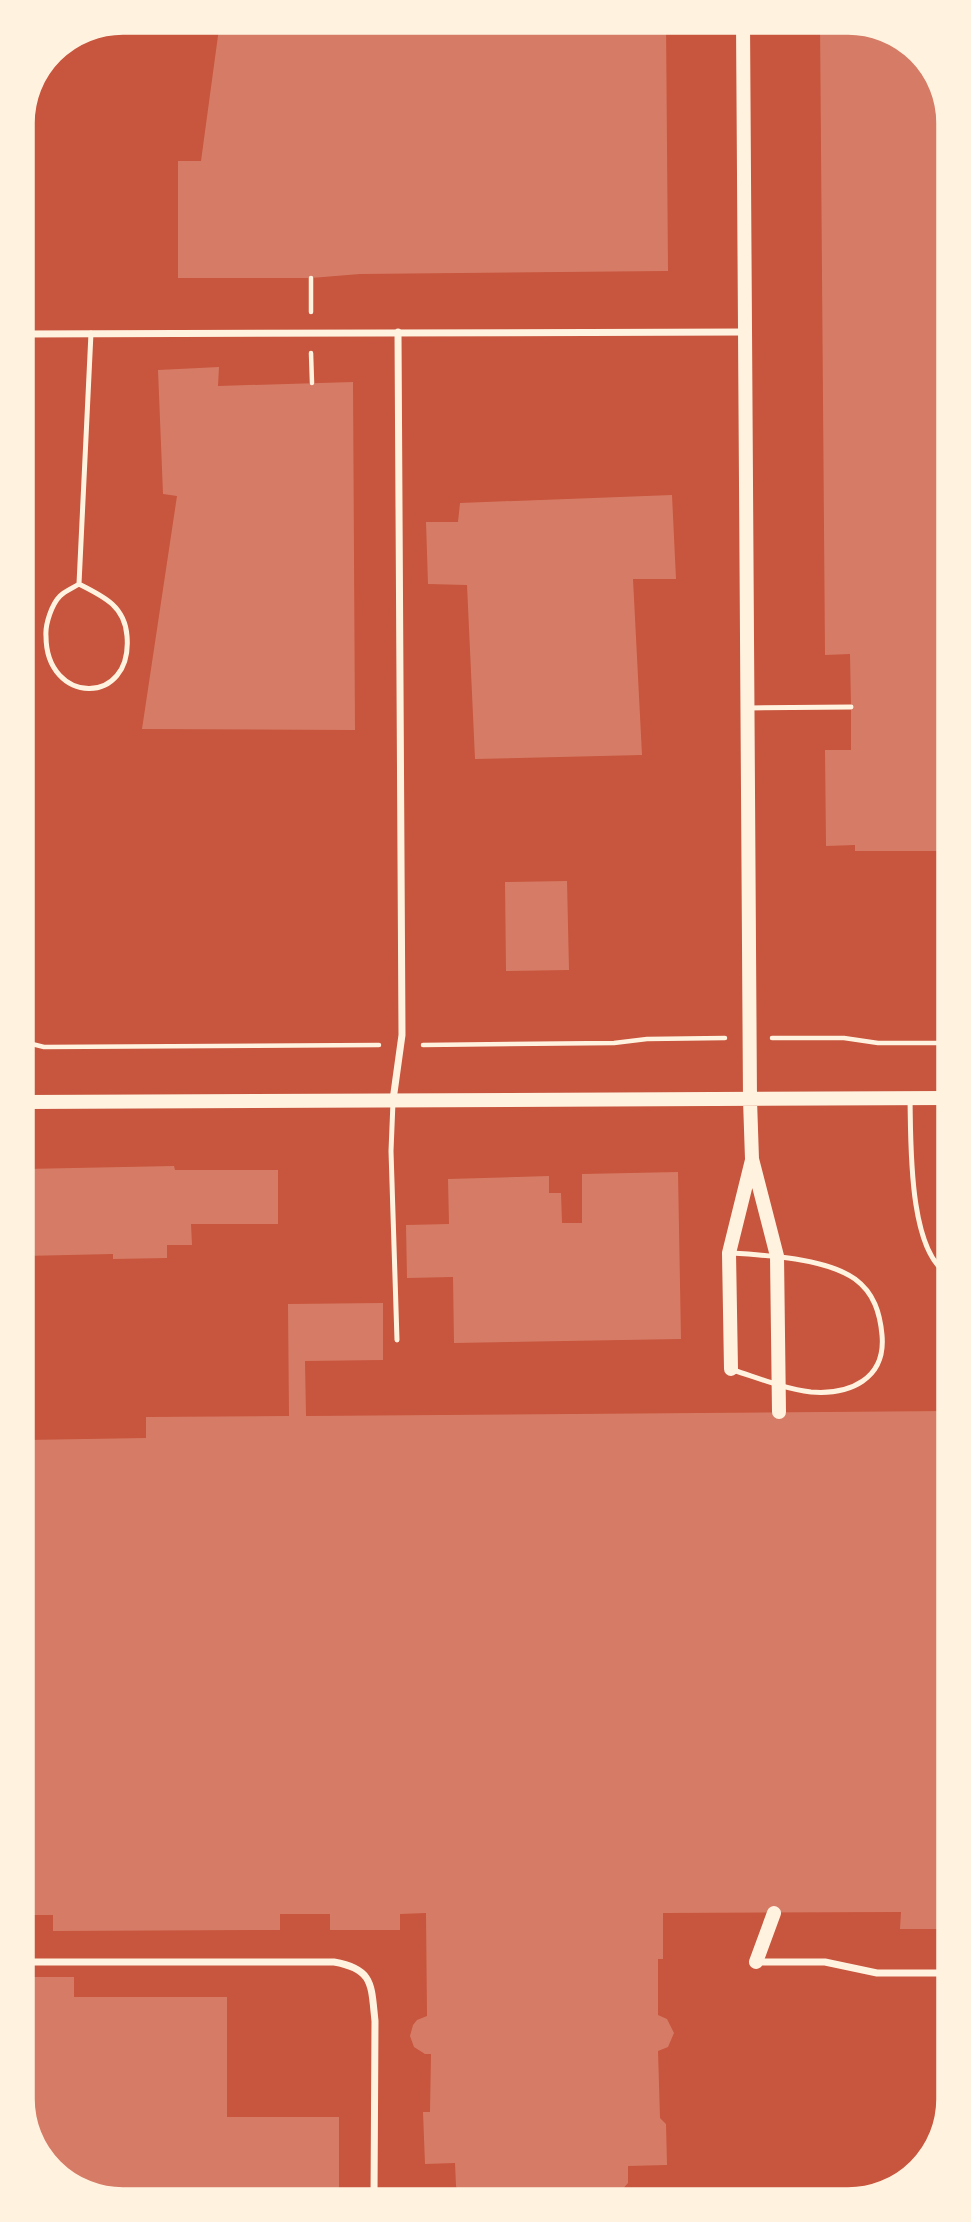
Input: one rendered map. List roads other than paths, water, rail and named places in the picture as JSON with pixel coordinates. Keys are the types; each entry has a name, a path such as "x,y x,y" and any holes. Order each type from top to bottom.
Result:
{"main road":[{"path":"743,33 750,1100 752,1159 777,1256 779,1412"},
{"path":"33,1102 938,1098"},
{"path":"731,1369 729,1254 752,1159"},
{"path":"756,1962 774,1913"}],"street":[{"path":"393,1100 402,1035 398,332"},
{"path":"33,334 746,332"},
{"path":"33,1962 334,1962 358,1968 366,1976 372,1995 375,2021 374,2189"},
{"path":"756,1962 825,1962 877,1973 938,1973"}],"lane":[{"path":"79,584 91,334"},
{"path":"79,584 102,595 118,608 126,625 128,645 117,678 104,686 83,690 62,678 50,665 46,645 46,627 59,597 79,584"},
{"path":"748,708 851,707"},
{"path":"910,1099 914,1190 922,1236 938,1265"},
{"path":"393,1100 391,1151 397,1340"},
{"path":"729,1254 777,1256 828,1268 854,1279 872,1296 880,1317 883,1344 873,1374 858,1386 811,1392 731,1369"}]}
